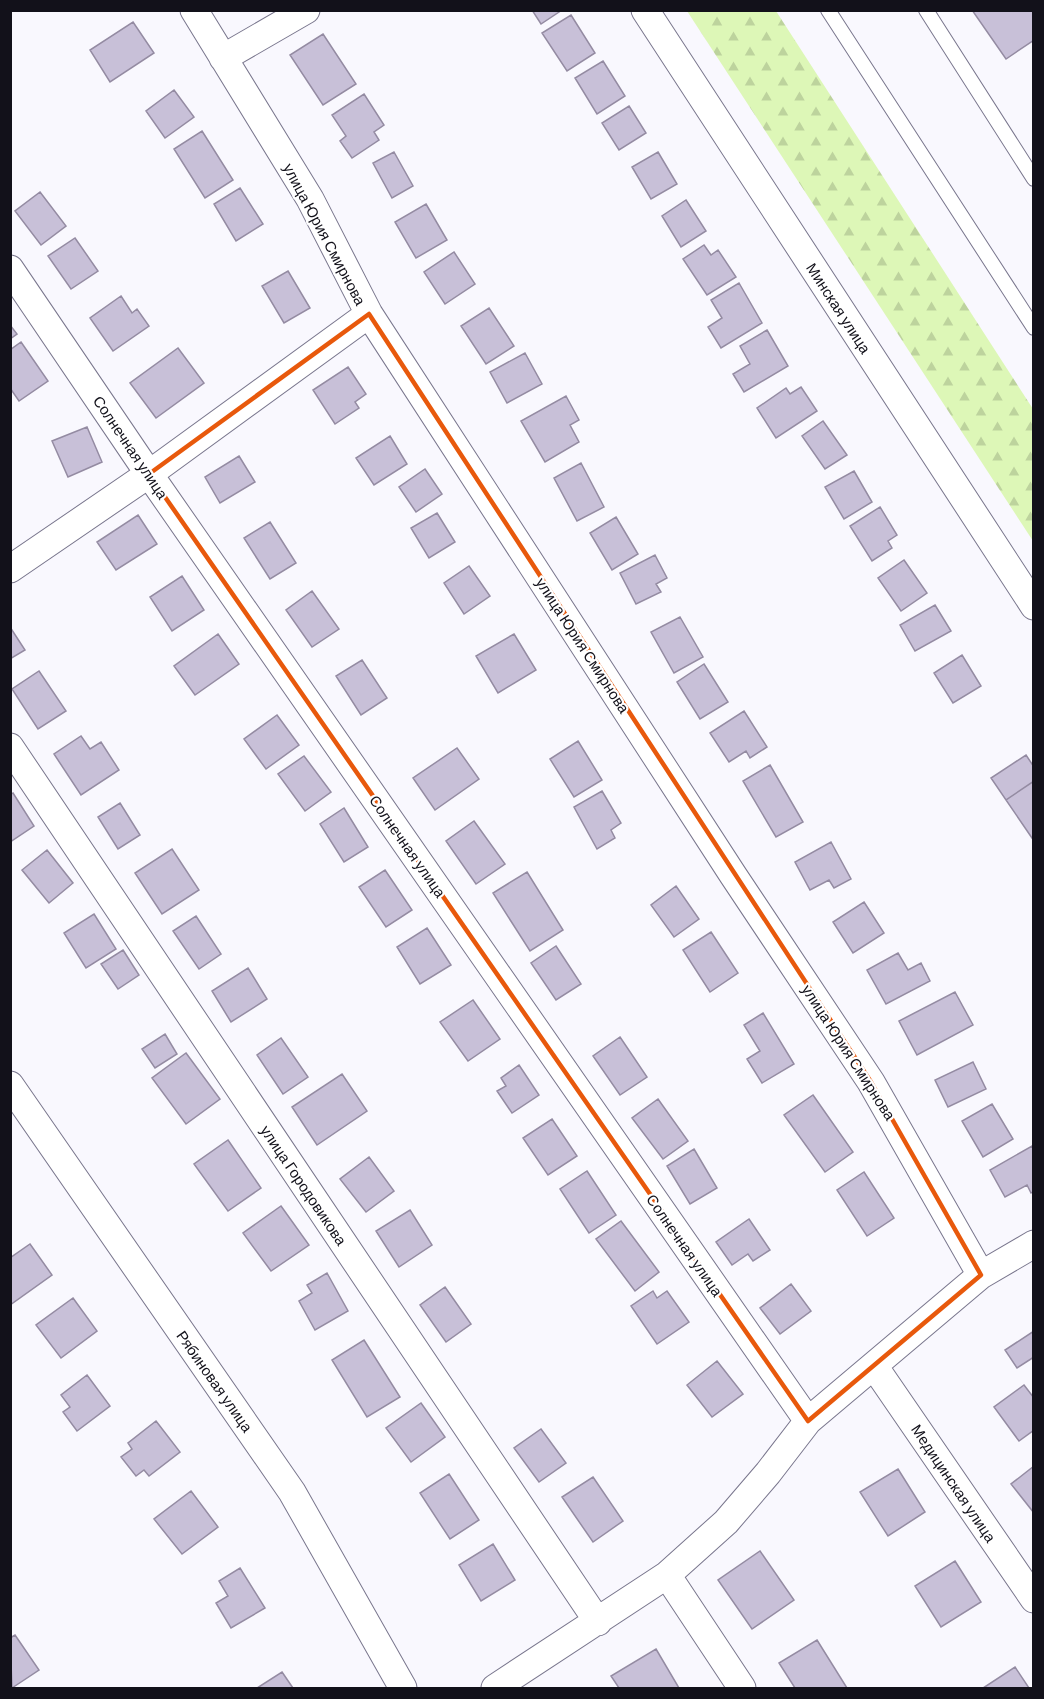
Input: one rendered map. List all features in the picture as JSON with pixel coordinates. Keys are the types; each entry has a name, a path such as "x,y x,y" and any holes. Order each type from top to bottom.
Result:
{"street":[{"name":"улица Юрия Смирнова","path":"194,10 310,199 369,314 733,875 871,1082 981,1275"},
{"path":"223,58 306,10"},
{"name":"Минская улица","path":"645,10 1034,606"},
{"name":"Солнечная улица","path":"10,269 149,474 808,1421"},
{"path":"10,569 149,474 369,314"},
{"name":"улица Городовикова","path":"10,747 598,1622"},
{"name":"Рябиновая улица","path":"10,1085 292,1492 403,1689"},
{"path":"495,1689 667,1575 726,1522 808,1421 981,1275 1034,1244"},
{"name":"Медицинская улица","path":"874,1366 1034,1599"},
{"path":"667,1575 742,1689"}],"lane":[{"path":"828,10 1034,328"},
{"path":"926,10 1034,179"}],"highlighted area":[{"path":"369,314 871,1082 981,1275 808,1421 149,474"}],"green space":[{"path":"687,11 776,11 1033,409 1033,541"}],"building":[{"path":"532,10 562,10 541,24"},
{"path":"972,10 1034,10 1034,40 1006,59"},
{"path":"571,15 595,53 567,71 542,33"},
{"path":"133,22 154,53 110,82 90,50"},
{"path":"323,34 356,84 323,105 290,55"},
{"path":"603,61 625,96 597,114 575,78"},
{"path":"174,90 194,117 165,138 146,111"},
{"path":"364,94 384,125 374,132 379,140 352,158 340,141 346,136 332,115"},
{"path":"629,106 646,133 619,150 602,123"},
{"path":"202,131 233,180 205,198 174,149"},
{"path":"394,152 413,186 392,198 373,163"},
{"path":"658,152 677,184 651,199 632,167"},
{"path":"240,188 263,224 236,241 214,204"},
{"path":"40,192 66,226 41,245 15,211"},
{"path":"686,200 706,231 681,247 662,216"},
{"path":"426,204 447,240 416,258 395,222"},
{"path":"75,238 98,271 71,289 48,256"},
{"path":"704,245 711,255 718,250 736,277 707,295 683,259"},
{"path":"454,252 475,284 445,304 424,272"},
{"path":"288,271 310,308 284,323 262,286"},
{"path":"739,283 762,323 721,348 708,327 722,318 711,300"},
{"path":"121,296 132,313 137,309 149,326 113,351 90,318"},
{"path":"489,308 514,346 486,364 461,326"},
{"path":"10,325 17,334 10,339"},
{"path":"767,330 788,366 744,392 733,374 750,364 740,346"},
{"path":"21,342 48,381 19,401 10,388 10,350"},
{"path":"178,348 204,383 156,418 130,383"},
{"path":"525,353 542,384 507,403 490,372"},
{"path":"348,367 366,394 355,402 359,408 335,424 313,390"},
{"path":"801,387 817,411 776,438 757,408 786,388 790,394"},
{"path":"566,396 579,420 570,425 579,442 545,462 521,421"},
{"path":"823,421 847,455 825,469 802,436"},
{"path":"87,427 102,462 68,477 52,441"},
{"path":"390,436 407,464 374,485 356,458"},
{"path":"239,456 255,482 220,503 205,477"},
{"path":"581,463 604,507 577,521 554,478"},
{"path":"425,469 442,494 416,512 399,487"},
{"path":"854,471 872,502 844,519 825,487"},
{"path":"880,507 897,535 888,541 892,548 872,561 850,526"},
{"path":"437,513 455,542 429,558 411,528"},
{"path":"138,515 157,544 116,570 97,542"},
{"path":"616,517 638,554 612,570 590,533"},
{"path":"270,522 296,563 270,579 244,538"},
{"path":"655,555 667,578 656,584 661,592 636,604 620,573"},
{"path":"904,560 927,593 901,611 878,578"},
{"path":"469,566 490,596 464,614 444,583"},
{"path":"182,576 204,610 172,631 150,597"},
{"path":"312,591 339,629 312,647 286,610"},
{"path":"935,605 951,631 915,651 900,625"},
{"path":"680,617 703,657 674,673 651,632"},
{"path":"10,627 25,650 10,659"},
{"path":"218,634 239,664 195,695 174,666"},
{"path":"514,634 536,670 498,693 476,656"},
{"path":"962,655 981,686 953,703 934,673"},
{"path":"362,660 387,698 361,715 336,676"},
{"path":"704,664 728,702 700,719 677,682"},
{"path":"39,671 66,711 38,729 12,689"},
{"path":"744,711 767,747 750,758 746,751 729,762 710,733"},
{"path":"277,715 299,745 266,769 244,739"},
{"path":"81,736 90,749 101,742 119,770 81,795 54,754"},
{"path":"578,741 602,780 574,797 550,759"},
{"path":"457,748 479,779 435,810 413,778"},
{"path":"1026,755 1034,767 1034,781 1006,800 991,778"},
{"path":"304,756 331,792 305,811 278,774"},
{"path":"770,765 803,822 776,837 743,781"},
{"path":"1034,781 1034,836 1032,838 1006,800"},
{"path":"602,791 621,823 611,830 615,838 597,849 574,807"},
{"path":"13,793 34,826 10,842 10,795"},
{"path":"120,803 140,835 118,849 98,817"},
{"path":"344,808 368,847 344,862 320,824"},
{"path":"474,821 505,864 476,884 446,841"},
{"path":"831,842 851,879 834,888 829,880 810,890 795,862"},
{"path":"172,849 199,890 162,914 135,873"},
{"path":"47,850 73,883 49,903 22,870"},
{"path":"385,870 412,910 386,927 359,887"},
{"path":"527,872 563,930 530,951 493,893"},
{"path":"676,886 699,919 674,937 651,905"},
{"path":"864,902 884,933 853,953 833,922"},
{"path":"94,914 116,949 86,968 64,933"},
{"path":"196,916 221,954 199,969 173,931"},
{"path":"427,928 451,965 420,984 397,947"},
{"path":"711,932 738,973 710,992 683,950"},
{"path":"556,946 581,984 556,1000 531,963"},
{"path":"123,950 139,975 118,989 101,964"},
{"path":"898,953 908,970 921,963 930,981 886,1004 867,970"},
{"path":"248,968 267,999 231,1022 212,991"},
{"path":"955,992 973,1025 917,1055 899,1021"},
{"path":"473,1000 500,1039 468,1061 440,1022"},
{"path":"763,1013 794,1064 762,1083 747,1059 760,1051 744,1025"},
{"path":"165,1034 177,1054 155,1068 142,1049"},
{"path":"620,1037 647,1077 620,1095 593,1056"},
{"path":"281,1038 308,1077 283,1094 257,1055"},
{"path":"186,1053 220,1099 186,1124 152,1078"},
{"path":"973,1062 986,1089 948,1107 935,1080"},
{"path":"519,1065 539,1095 512,1113 497,1091 506,1086 501,1078"},
{"path":"342,1074 367,1111 317,1145 292,1107"},
{"path":"813,1095 853,1152 825,1172 784,1115"},
{"path":"658,1099 688,1141 663,1159 632,1118"},
{"path":"992,1104 1013,1139 983,1157 962,1121"},
{"path":"552,1119 577,1156 548,1175 523,1138"},
{"path":"228,1140 261,1188 228,1211 194,1164"},
{"path":"1032,1146 1034,1150 1034,1191 1031,1193 1027,1185 1005,1197 990,1170"},
{"path":"694,1149 717,1188 690,1204 667,1166"},
{"path":"369,1157 394,1191 366,1212 340,1179"},
{"path":"587,1171 616,1215 589,1233 560,1189"},
{"path":"864,1172 894,1218 867,1236 837,1190"},
{"path":"281,1206 309,1245 271,1271 243,1233"},
{"path":"410,1210 432,1245 399,1267 376,1231"},
{"path":"749,1219 770,1250 753,1261 748,1254 732,1265 716,1242"},
{"path":"621,1221 659,1272 635,1291 596,1239"},
{"path":"30,1244 52,1275 10,1305 10,1258"},
{"path":"327,1273 348,1311 315,1330 299,1301 312,1293 307,1285"},
{"path":"791,1284 811,1311 780,1334 760,1308"},
{"path":"445,1287 471,1324 446,1342 420,1305"},
{"path":"653,1291 657,1298 667,1291 689,1322 657,1344 631,1306"},
{"path":"73,1298 97,1331 61,1358 36,1325"},
{"path":"1034,1331 1034,1357 1017,1368 1005,1350"},
{"path":"364,1340 400,1397 367,1417 332,1360"},
{"path":"717,1361 743,1394 712,1417 687,1385"},
{"path":"87,1375 110,1406 77,1431 63,1412 70,1407 61,1395"},
{"path":"1024,1385 1034,1398 1034,1430 1019,1441 994,1407"},
{"path":"421,1403 445,1437 411,1462 386,1428"},
{"path":"156,1421 180,1452 149,1476 144,1470 136,1476 121,1457 132,1449 128,1443"},
{"path":"541,1429 566,1463 539,1482 514,1448"},
{"path":"1034,1466 1034,1513 1011,1484"},
{"path":"898,1469 925,1512 888,1536 860,1492"},
{"path":"449,1474 479,1520 450,1539 420,1493"},
{"path":"593,1477 623,1521 593,1542 562,1497"},
{"path":"191,1491 218,1527 182,1554 154,1519"},
{"path":"493,1544 515,1580 481,1601 459,1565"},
{"path":"760,1551 794,1600 752,1629 718,1580"},
{"path":"955,1561 981,1602 941,1627 915,1586"},
{"path":"240,1568 265,1608 231,1628 216,1603 228,1596 219,1581"},
{"path":"15,1635 39,1670 12,1688 10,1638"},
{"path":"817,1640 847,1688 795,1688 779,1663"},
{"path":"656,1649 679,1688 619,1688 611,1676"},
{"path":"1015,1667 1029,1688 983,1688"},
{"path":"282,1672 293,1688 257,1688"}]}
